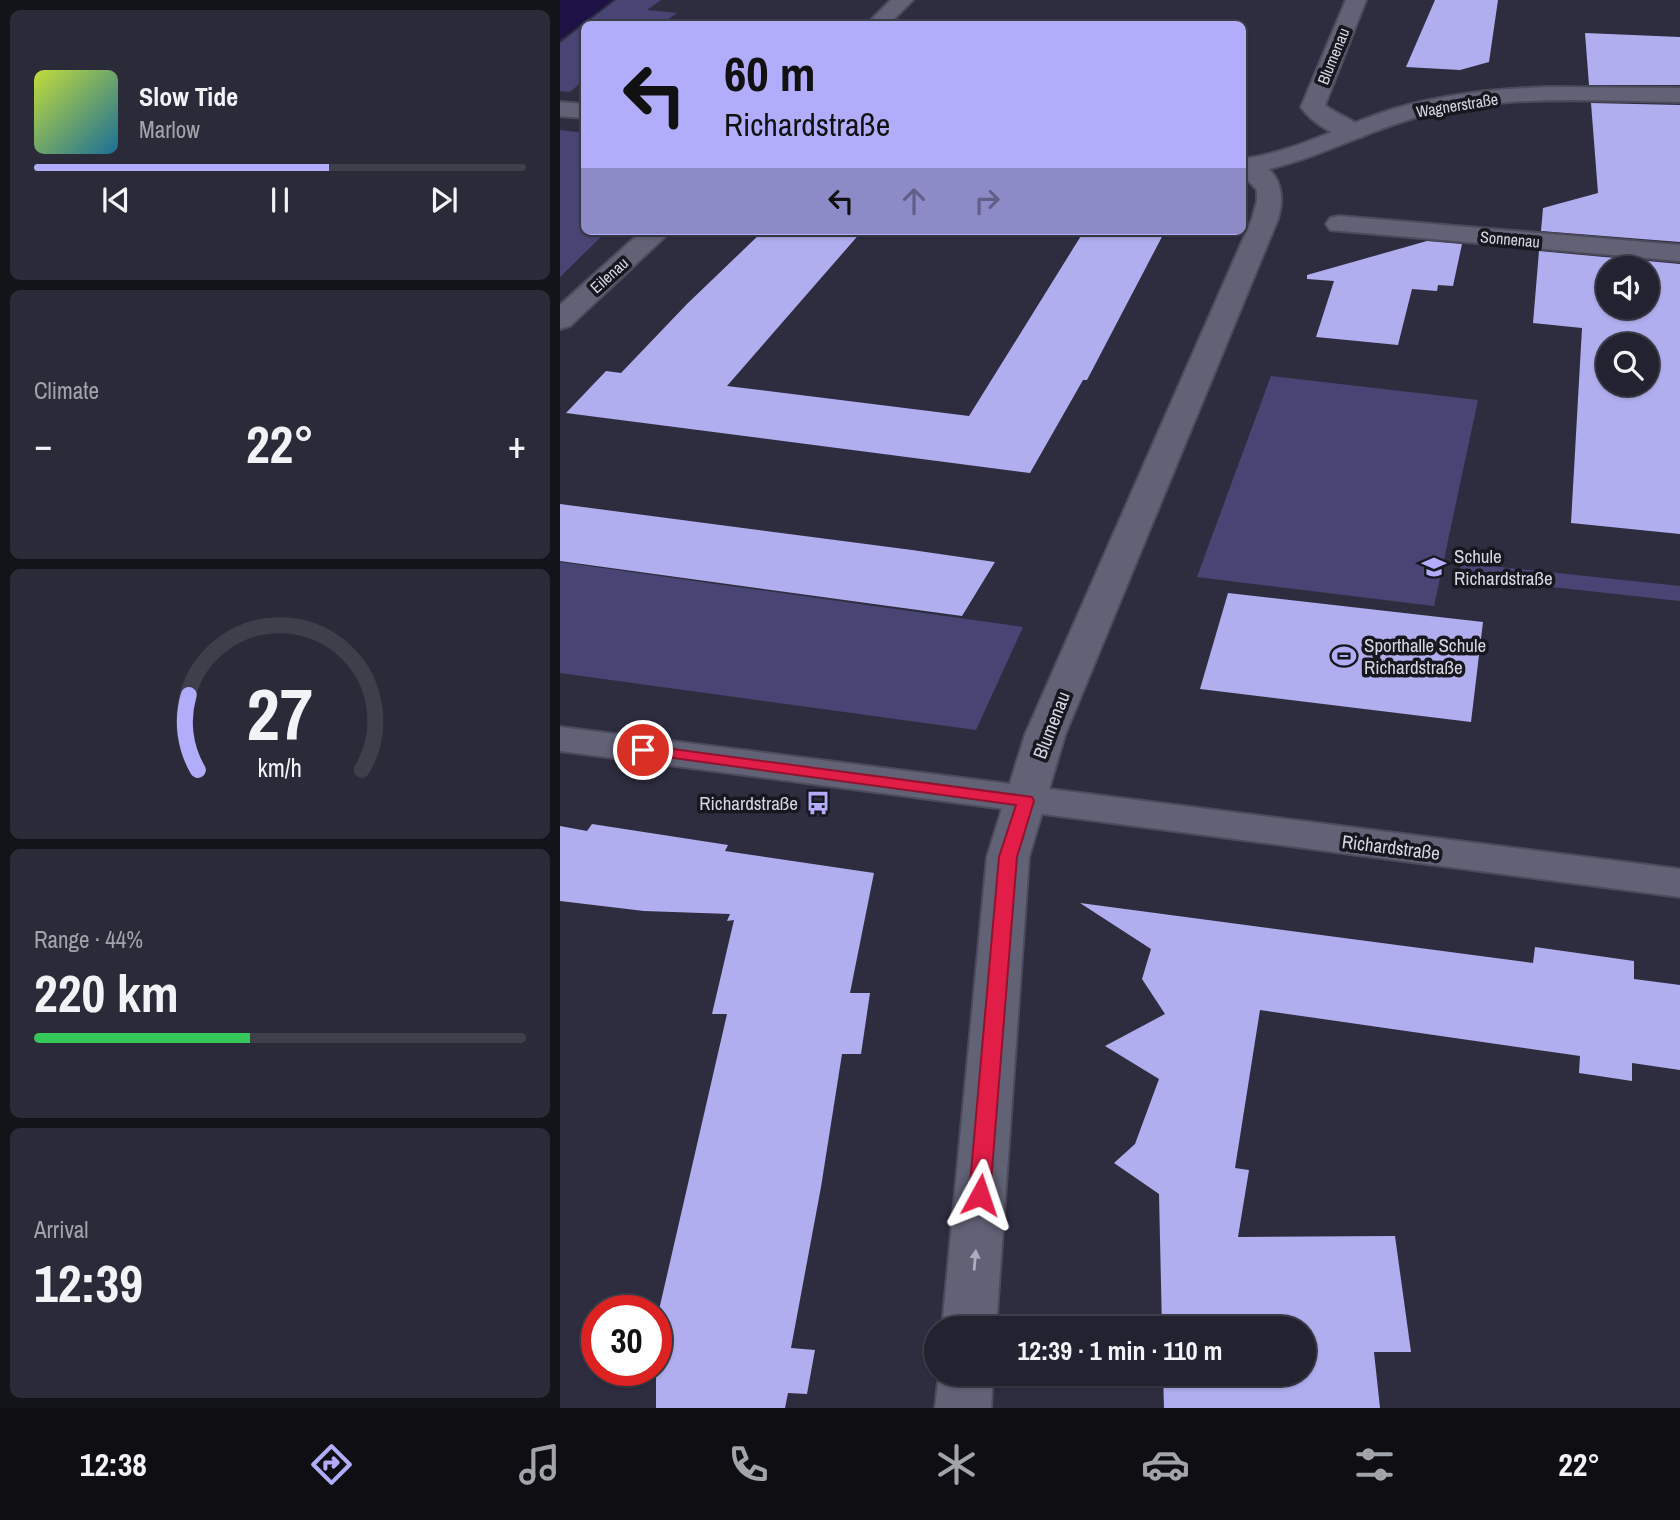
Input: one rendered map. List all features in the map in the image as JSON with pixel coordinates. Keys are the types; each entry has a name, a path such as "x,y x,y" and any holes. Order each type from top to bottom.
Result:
{"street":[{"path":"880,21 903,0"},
{"name":"Blumenau","path":"1353,132 1321,116 1313,107 1356,0"},
{"name":"Wagnerstraße","path":"1246,167 1302,152 1418,110 1489,98 1680,95"},
{"path":"560,108 581,111"},
{"name":"Blumenau","path":"970,1316 1008,857 1045,735 1265,219 1272,197 1271,188 1246,167"},
{"name":"Sonnenau","path":"1339,224 1680,253"},
{"name":"Eilenau","path":"560,320 654,235"},
{"name":"Richardstraße","path":"560,739 1680,883"},
{"path":"963,1408 965,1386"}],"shaded area":[{"path":"560,0 613,0 585,21 581,21 581,24 560,40"},
{"path":"616,0 661,0 647,10 677,13 665,21 589,21"},
{"path":"581,27 581,83 570,92 560,91 560,43"},
{"path":"560,130 581,133 581,235 603,235 560,277"},
{"path":"1271,376 1478,400 1434,606 1197,577"},
{"path":"560,562 1023,627 976,730 560,673"},
{"path":"1461,563 1680,586 1680,601 1459,577"}],"building":[{"path":"1435,0 1498,0 1489,62 1460,70 1406,67"},
{"path":"1585,33 1680,37 1680,85 1589,85"},
{"path":"1591,103 1680,105 1680,242 1541,231 1543,208 1598,193"},
{"path":"759,235 859,235 727,386 969,416 1082,235 1163,235 1087,380 1083,380 1030,473 566,413 606,371 621,373"},
{"path":"1427,241 1462,244 1453,286 1438,285 1437,291 1412,289 1398,345 1316,337 1334,281 1307,279 1307,275"},
{"path":"1539,251 1596,256 1596,319 1659,319 1659,262 1680,264 1680,534 1571,523 1582,328 1533,323"},
{"path":"560,504 995,562 962,616 560,561"},
{"name":"Sporthalle Schule Richardstraße","path":"1228,593 1483,622 1471,722 1200,689"},
{"path":"592,824 728,845 725,851 874,873 850,993 870,993 861,1054 842,1054 791,1348 815,1350 807,1394 788,1393 785,1408 656,1408 656,1386 672,1386 672,1295 662,1295 727,1014 712,1014 734,920 727,921 730,914 644,911 560,901 560,826 587,831"},
{"path":"1080,903 1533,963 1535,947 1634,961 1634,979 1680,985 1680,1070 1632,1063 1632,1081 1579,1073 1580,1056 1260,1010 1235,1168 1249,1170 1238,1237 1395,1236 1411,1352 1374,1352 1380,1408 1164,1408 1163,1386 1316,1386 1316,1316 1162,1316 1159,1194 1114,1163 1135,1144 1159,1079 1105,1046 1165,1014 1142,979 1151,949"}],"place":[{"name":"Schule Richardstraße","path":"1434,567"},
{"name":"Sporthalle Schule Richardstraße","path":"1344,656"},
{"name":"Richardstraße","path":"818,803"}],"route":[{"path":"643,750 1026,801 1008,857 980,1195"}]}
